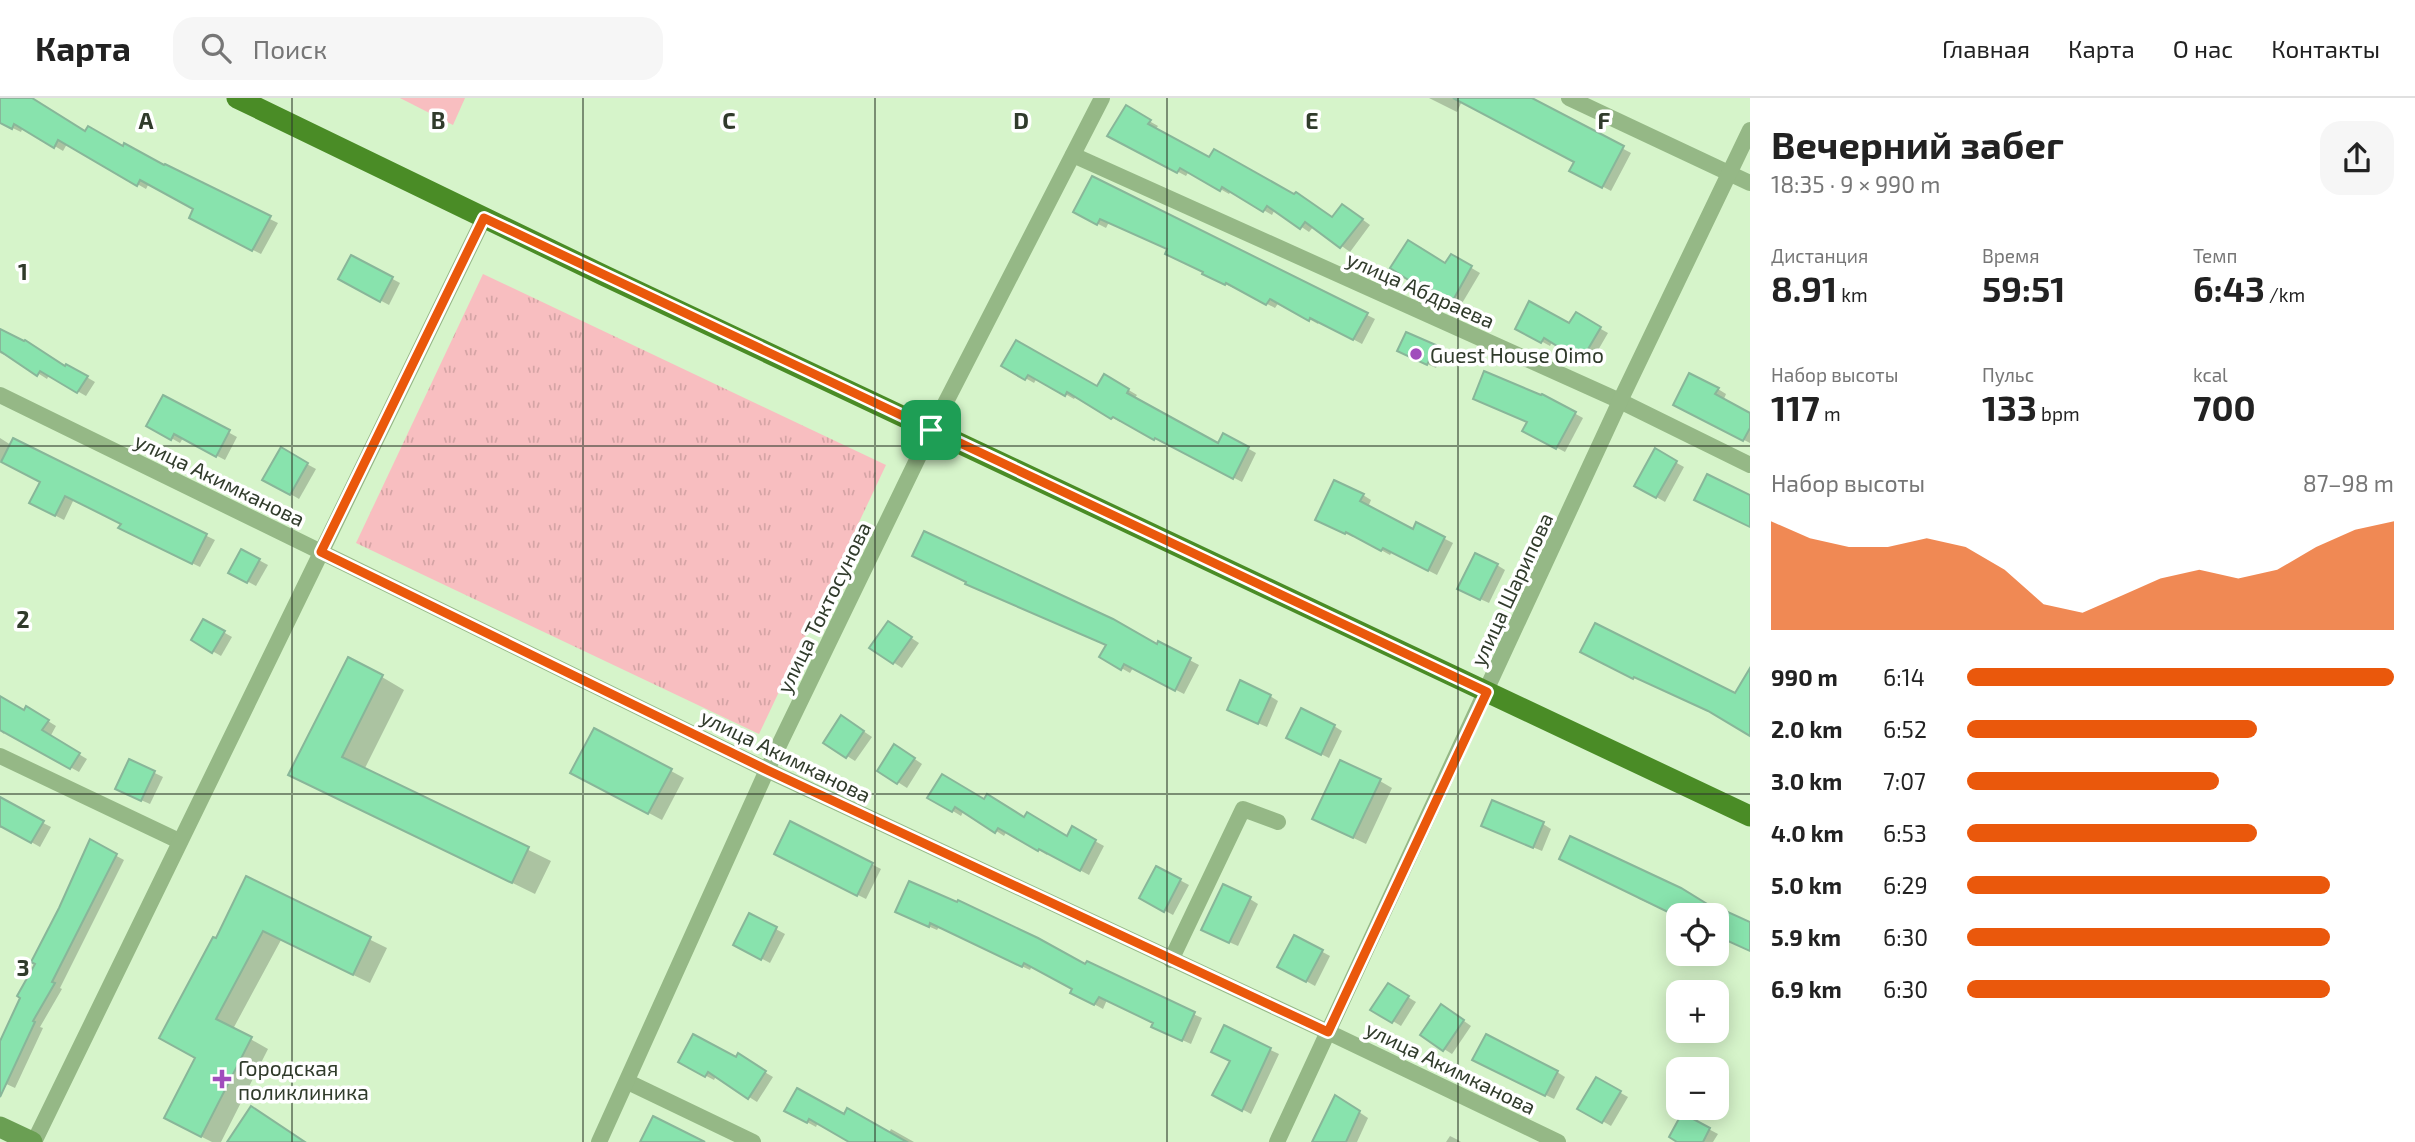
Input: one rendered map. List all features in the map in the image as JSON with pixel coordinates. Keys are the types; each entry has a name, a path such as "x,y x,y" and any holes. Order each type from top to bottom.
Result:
{"main road":[{"path":"237,98 484,218 1750,816"}],"street":[{"name":"улица Токтосунова","path":"599,1142 767,770 931,430 1102,98"},
{"path":"1569,98 1750,183"},
{"name":"улица Шарипова","path":"1277,1142 1620,401 1750,130"},
{"name":"улица Абдраева","path":"1073,155 1620,401 1750,465"},
{"path":"0,1126 33,1142 484,218"},
{"name":"улица Акимканова","path":"0,396 767,770 1559,1142"},
{"path":"0,756 179,841"},
{"path":"1171,960 1243,808 1278,822"},
{"path":"628,1082 752,1142"}],"green space":[{"path":"400,98 465,98 453,125"},
{"path":"483,274 886,465 759,734 356,543"}],"building":[{"path":"0,98 32,98 85,131 88,126 123,146 124,143 271,216 252,251 189,218 193,209 140,180 137,186 58,140 54,148 14,124 12,129 0,123"},
{"path":"1453,98 1532,98 1624,146 1602,188 1569,171 1574,162"},
{"path":"1126,105 1151,120 1148,124 1209,157 1214,149 1294,194 1296,192 1332,217 1342,204 1363,219 1340,248 1305,222 1300,229 1267,206 1263,212 1222,187 1220,191 1180,168 1177,173 1107,136"},
{"path":"1092,176 1368,313 1353,340 1310,318 1309,321 1270,299 1266,305 1226,283 1225,285 1202,274 1203,272 1165,254 1167,249 1100,219 1097,225 1073,212"},
{"path":"1408,240 1445,263 1451,254 1472,266 1452,302 1415,279 1413,283 1390,268"},
{"path":"351,255 393,277 380,302 338,279"},
{"path":"1529,301 1569,323 1576,312 1601,327 1581,361 1544,338 1541,343 1515,329"},
{"path":"0,329 88,376 77,393 40,371 37,376 0,351"},
{"path":"1406,332 1436,345 1427,365 1397,351"},
{"path":"1016,340 1097,386 1104,374 1129,389 1127,393 1218,443 1223,433 1249,447 1233,479 1113,417 1111,419 1067,392 1065,396 1028,375 1025,380 1001,366"},
{"path":"1484,371 1542,394 1576,412 1556,449 1522,431 1527,422 1473,399"},
{"path":"1689,373 1719,388 1715,394 1750,413 1750,428 1743,441 1673,405"},
{"path":"163,395 230,430 216,457 174,434 171,440 146,426"},
{"path":"13,438 207,534 192,564 118,528 121,524 65,496 55,516 29,503 40,482 1,462"},
{"path":"281,447 308,463 290,495 262,480"},
{"path":"1655,448 1677,461 1656,498 1634,486"},
{"path":"1707,474 1750,495 1750,527 1694,500"},
{"path":"1334,480 1364,494 1360,501 1413,529 1416,522 1445,537 1428,571 1383,548 1381,551 1346,532 1345,534 1315,520"},
{"path":"924,531 1191,658 1175,691 1124,664 1121,670 1099,657 1106,645 965,584 966,582 912,556"},
{"path":"241,549 260,559 247,583 228,573"},
{"path":"1475,553 1498,564 1480,600 1457,589"},
{"path":"203,619 225,631 212,653 191,640"},
{"path":"888,621 912,637 893,664 869,648"},
{"path":"1595,623 1735,693 1750,668 1750,736 1708,711 1634,677 1633,679 1580,652"},
{"path":"348,657 383,675 342,757 529,847 512,883 288,775"},
{"path":"1240,680 1271,695 1258,724 1227,710"},
{"path":"0,696 24,710 26,706 49,720 42,730 80,753 70,769 0,730"},
{"path":"1301,708 1335,725 1321,755 1286,738"},
{"path":"841,715 864,731 846,758 823,743"},
{"path":"594,728 672,769 648,814 570,773"},
{"path":"894,744 915,758 897,784 877,771"},
{"path":"129,759 155,771 141,801 115,789"},
{"path":"1340,760 1381,779 1353,838 1312,819"},
{"path":"942,774 984,799 987,794 1024,817 1027,812 1067,836 1072,826 1096,840 1080,871 998,828 995,833 955,807 952,812 927,798"},
{"path":"0,797 44,821 31,843 0,826"},
{"path":"1492,800 1544,822 1533,848 1481,826"},
{"path":"790,821 873,863 857,896 774,854"},
{"path":"1570,836 1681,888 1706,903 1666,903 1666,911 1559,859"},
{"path":"90,839 117,854 52,982 55,983 33,1021 35,1022 0,1097 0,1041 20,998 17,996 35,964 31,962"},
{"path":"1156,866 1181,879 1164,912 1139,898"},
{"path":"246,876 371,937 353,975 263,931 216,1019 252,1037 201,1137 164,1118 195,1058 159,1038 213,937 216,938"},
{"path":"909,881 957,902 958,900 1085,964 1087,961 1195,1012 1182,1041 1151,1027 1153,1023 1099,997 1094,1005 1070,993 1072,989 1024,963 1022,967 930,923 929,927 895,912"},
{"path":"1223,884 1251,897 1229,943 1201,930"},
{"path":"1729,912 1750,922 1750,951 1729,941"},
{"path":"749,913 777,927 761,960 733,945"},
{"path":"1294,935 1323,950 1306,982 1277,967"},
{"path":"1388,983 1409,996 1392,1023 1370,1010"},
{"path":"1441,1004 1464,1020 1443,1051 1420,1035"},
{"path":"1224,1025 1271,1048 1242,1111 1212,1095 1230,1061 1211,1052"},
{"path":"693,1034 736,1057 738,1053 766,1071 748,1099 708,1072 705,1077 678,1062"},
{"path":"1486,1034 1558,1071 1545,1096 1472,1060"},
{"path":"1596,1077 1621,1091 1602,1123 1577,1109"},
{"path":"797,1088 844,1114 847,1108 907,1142 849,1142 809,1119 807,1123 784,1111"},
{"path":"1335,1095 1360,1111 1346,1142 1312,1142"},
{"path":"251,1106 305,1142 227,1142"},
{"path":"653,1116 705,1142 640,1142"},
{"path":"1678,1120 1695,1120 1710,1128 1703,1142 1677,1142 1669,1137"}],"place":[{"name":"Guest House Oimo","path":"1416,354"},
{"name":"Городская поликлиника","path":"222,1079"}],"route":[{"path":"484,218 931,430 1487,692 1328,1032 767,770 321,552 484,218"}]}
